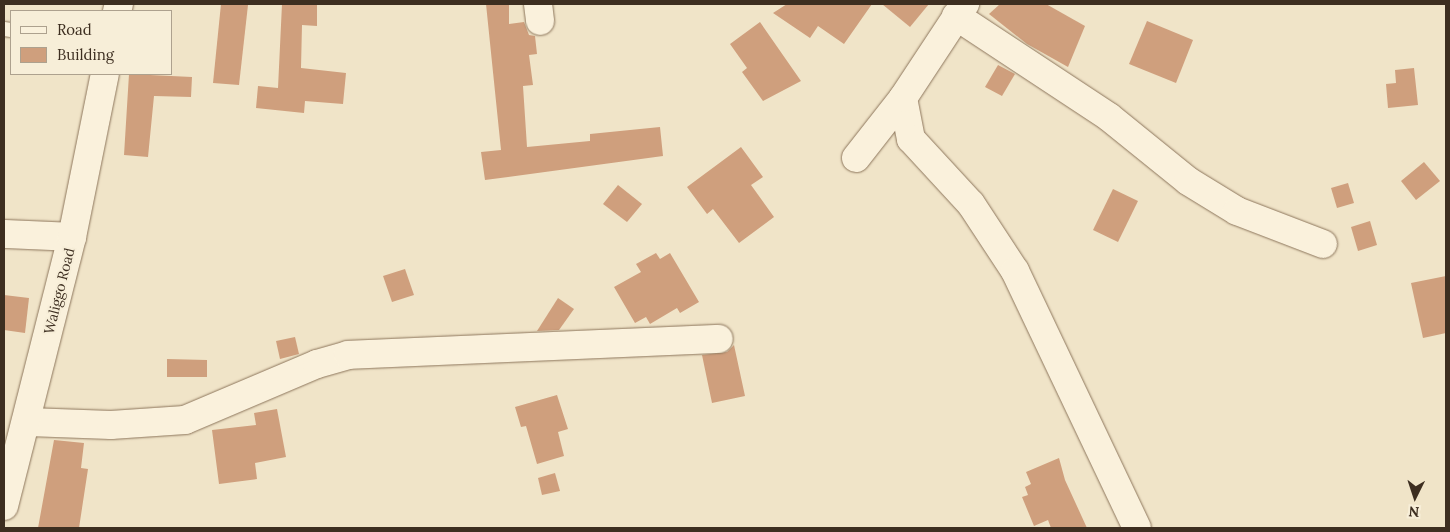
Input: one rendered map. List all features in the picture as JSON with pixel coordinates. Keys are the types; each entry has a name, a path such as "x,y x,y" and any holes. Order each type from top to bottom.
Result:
{"street":[{"path":"856,158 903,98 961,10 1109,117 1188,181 1229,206 1322,244"},
{"name":"Waliggo Road","path":"4,506 28,422 72,237 105,75"},
{"path":"903,98 911,139 971,204 1016,270 1137,528"},
{"path":"4,234 72,237"},
{"path":"28,422 111,425 185,420 317,364 348,355 719,338"}],"building":[{"path":"221,4 248,5 239,85 213,83"},
{"path":"282,4 317,4 317,26 302,25 301,68 346,73 343,104 305,101 304,113 256,108 258,86 278,88"},
{"path":"486,4 509,4 509,24 524,22 529,35 535,36 537,54 529,55 533,85 523,86 527,147 590,141 590,134 660,127 663,156 485,180 481,152 501,150"},
{"path":"787,4 872,4 844,44 818,26 810,38 773,13"},
{"path":"882,4 929,4 910,27"},
{"path":"1000,4 1046,4 1085,26 1068,67 1027,44 989,14"},
{"path":"1147,21 1193,40 1176,83 1129,64"},
{"path":"760,22 801,81 763,101 742,72 747,68 730,44"},
{"path":"998,65 1015,74 1002,96 985,87"},
{"path":"1414,68 1418,105 1388,108 1386,84 1396,83 1395,70"},
{"path":"129,75 192,77 191,97 154,96 148,157 124,155"},
{"path":"741,147 763,177 751,185 774,217 739,243 713,209 707,214 687,187"},
{"path":"1424,162 1440,181 1416,200 1401,181"},
{"path":"1348,183 1354,203 1337,208 1331,188"},
{"path":"618,185 642,204 627,222 603,204"},
{"path":"1113,189 1138,201 1118,242 1093,230"},
{"path":"1370,221 1377,245 1358,251 1351,227"},
{"path":"656,253 660,259 670,253 699,302 680,313 677,308 650,324 646,317 635,323 614,287 641,272 636,264"},
{"path":"405,269 414,295 392,302 383,276"},
{"path":"1446,276 1446,333 1423,338 1411,283"},
{"path":"4,295 29,298 25,333 4,330"},
{"path":"558,298 574,309 559,330 537,331"},
{"path":"295,337 299,354 280,359 276,341"},
{"path":"734,345 745,396 712,403 702,355 727,352"},
{"path":"167,359 207,360 207,377 167,377"},
{"path":"557,395 568,429 558,432 564,456 537,464 526,426 521,427 515,407"},
{"path":"277,409 286,457 255,463 257,479 219,484 212,430 256,425 254,413"},
{"path":"54,440 84,443 81,468 88,469 79,528 38,528"},
{"path":"1059,458 1065,480 1087,528 1051,528 1048,520 1034,526 1022,497 1028,495 1025,487 1031,484 1026,472"},
{"path":"555,473 560,491 542,495 538,478"}]}
